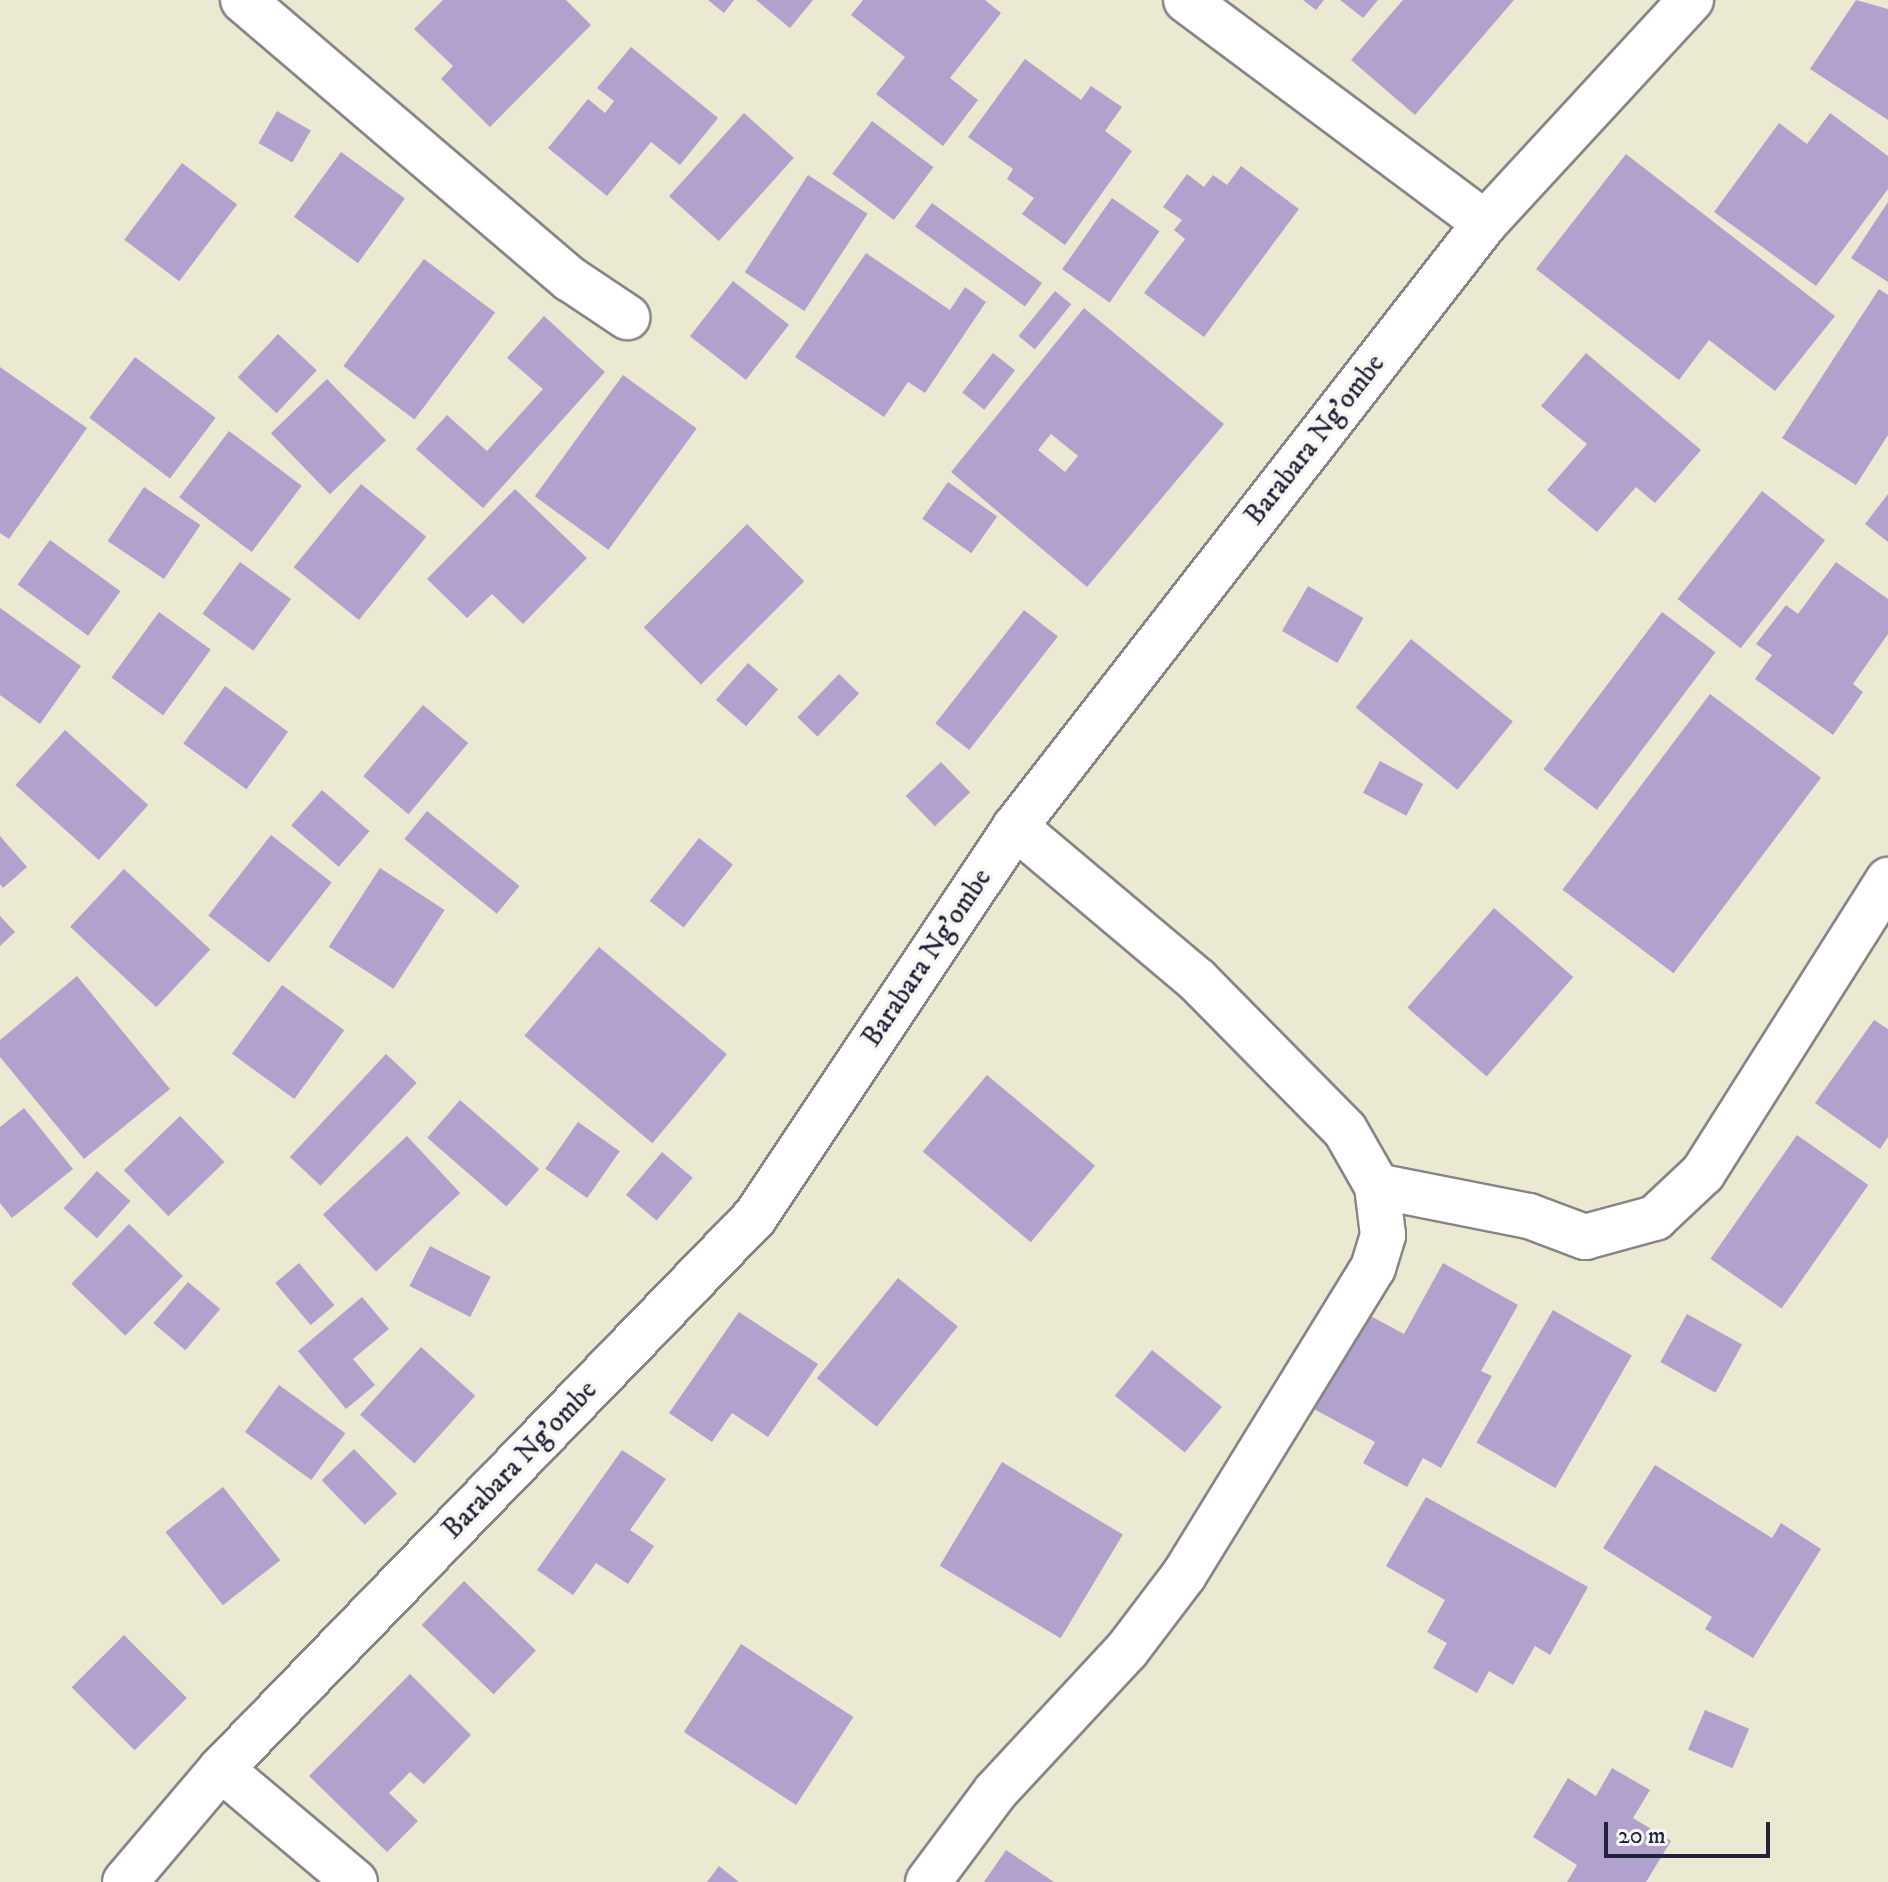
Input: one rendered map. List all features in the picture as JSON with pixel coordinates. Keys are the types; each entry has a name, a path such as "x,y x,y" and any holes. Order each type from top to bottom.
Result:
{"street":[{"path":"243,0 570,279 627,317"},
{"path":"1186,0 1485,223"},
{"name":"Barabara Ng'ombe","path":"125,1882 221,1769 755,1217 1015,827 1485,223 1691,0"},
{"path":"928,1882 995,1792 1127,1650 1184,1575 1373,1268 1383,1235 1377,1186 1345,1130 1197,980 1015,827"},
{"path":"1377,1186 1529,1216 1585,1237 1655,1218 1703,1173 1888,880"},
{"path":"221,1769 355,1882"}],"building":[{"path":"443,0 566,0 591,25 490,127 441,79 453,66 414,29"},
{"path":"708,0 734,0 724,13"},
{"path":"756,0 813,0 790,28"},
{"path":"863,0 985,0 1001,13 950,78 978,100 943,146 876,94 905,57 851,15"},
{"path":"1303,0 1324,0 1316,10"},
{"path":"1340,0 1378,0 1363,18"},
{"path":"1403,0 1514,0 1415,115 1351,60"},
{"path":"1856,0 1888,9 1888,120 1810,69"},
{"path":"631,47 718,118 680,165 651,142 607,196 548,148 588,99 605,113 614,101 597,88"},
{"path":"1025,59 1081,100 1091,86 1122,107 1105,131 1132,151 1065,245 1022,214 1034,198 1007,179 1013,169 968,137"},
{"path":"277,111 311,130 292,163 258,143"},
{"path":"744,113 794,158 719,241 669,196"},
{"path":"1830,113 1888,156 1888,189 1816,286 1714,212 1779,123 1807,144"},
{"path":"872,121 933,167 894,220 832,174"},
{"path":"341,152 405,198 358,263 294,217"},
{"path":"1626,154 1835,316 1775,391 1709,340 1679,380 1536,269"},
{"path":"182,163 237,205 179,281 124,240"},
{"path":"1241,166 1299,209 1204,337 1144,293 1185,239 1174,230 1182,220 1163,207 1187,174 1204,187 1213,175 1227,185"},
{"path":"808,175 868,214 804,311 745,272"},
{"path":"1112,198 1160,231 1110,303 1062,269"},
{"path":"1888,202 1888,282 1851,258"},
{"path":"932,203 1042,283 1025,306 915,226"},
{"path":"866,253 950,310 965,287 986,302 925,393 908,382 884,417 795,357"},
{"path":"424,259 495,313 414,420 343,366"},
{"path":"733,281 789,325 746,380 690,336"},
{"path":"1879,289 1888,295 1888,435 1856,485 1782,438"},
{"path":"1055,291 1071,304 1035,349 1018,336"},
{"path":"1084,308 1224,424 1087,587 951,472","holes":["1051,434 1078,456 1065,472 1038,450"]},
{"path":"544,316 605,372 483,508 416,449 447,415 487,451 543,389 507,358"},
{"path":"278,334 317,370 277,413 238,377"},
{"path":"993,353 1015,370 984,410 962,392"},
{"path":"1586,353 1701,450 1655,503 1636,487 1597,532 1547,490 1587,444 1541,406"},
{"path":"135,357 216,418 170,478 89,418"},
{"path":"0,367 87,428 9,539 0,533"},
{"path":"623,375 697,428 608,550 535,496"},
{"path":"327,379 386,440 330,494 271,433"},
{"path":"229,431 302,486 252,552 179,497"},
{"path":"948,482 997,516 971,553 922,519"},
{"path":"361,484 426,537 359,620 294,567"},
{"path":"144,487 200,525 164,579 108,541"},
{"path":"515,489 587,558 523,624 492,594 467,618 427,579"},
{"path":"1762,491 1825,540 1741,648 1678,599"},
{"path":"1888,494 1888,542 1865,524"},
{"path":"747,524 804,581 701,685 644,627"},
{"path":"50,540 120,591 88,636 18,584"},
{"path":"240,562 291,599 253,651 202,614"},
{"path":"1836,562 1888,599 1888,634 1853,684 1863,692 1833,735 1755,679 1772,655 1756,644 1786,605 1798,614"},
{"path":"1308,586 1363,618 1337,663 1282,631"},
{"path":"0,608 81,666 40,724 0,695"},
{"path":"1024,610 1058,636 969,750 935,723"},
{"path":"159,612 211,650 163,715 111,678"},
{"path":"1662,612 1716,652 1597,810 1543,769"},
{"path":"1411,639 1513,721 1457,790 1356,707"},
{"path":"748,663 778,689 746,726 716,700"},
{"path":"839,674 859,693 817,737 797,717"},
{"path":"225,686 288,732 246,789 183,743"},
{"path":"1710,694 1821,778 1674,973 1563,890"},
{"path":"423,705 468,743 408,814 363,776"},
{"path":"65,730 148,805 99,860 15,785"},
{"path":"1380,761 1423,784 1406,816 1363,793"},
{"path":"941,762 970,792 935,826 906,796"},
{"path":"322,790 370,831 339,867 291,825"},
{"path":"427,811 519,886 497,914 404,839"},
{"path":"271,835 332,882 269,963 208,915"},
{"path":"0,836 27,867 3,888 0,884"},
{"path":"699,838 733,864 684,928 650,901"},
{"path":"380,868 445,910 393,989 329,947"},
{"path":"124,869 210,949 156,1007 70,927"},
{"path":"1494,908 1573,977 1487,1077 1407,1008"},
{"path":"0,916 15,932 0,946"},
{"path":"599,947 727,1054 652,1143 524,1036"},
{"path":"77,976 170,1089 84,1159 0,1057 0,1040"},
{"path":"282,985 344,1030 294,1099 232,1054"},
{"path":"1874,1020 1888,1029 1888,1137 1880,1149 1815,1103"},
{"path":"386,1054 417,1083 321,1186 290,1157"},
{"path":"987,1075 1095,1166 1031,1242 923,1152"},
{"path":"460,1100 539,1169 506,1207 427,1138"},
{"path":"24,1108 73,1169 12,1218 0,1203 0,1127"},
{"path":"180,1116 224,1162 168,1216 124,1170"},
{"path":"578,1122 620,1151 587,1198 545,1169"},
{"path":"1797,1135 1868,1185 1782,1309 1710,1259"},
{"path":"407,1136 460,1193 376,1271 323,1214"},
{"path":"662,1152 693,1178 657,1221 626,1195"},
{"path":"97,1171 130,1201 97,1238 64,1208"},
{"path":"129,1224 183,1276 125,1336 71,1284"},
{"path":"430,1246 491,1277 470,1317 410,1286"},
{"path":"299,1263 334,1305 311,1325 275,1283"},
{"path":"1443,1263 1518,1305 1481,1371 1492,1376 1441,1468 1423,1458 1407,1487 1363,1463 1375,1442 1312,1408 1365,1313 1404,1334"},
{"path":"898,1278 958,1326 877,1427 817,1378"},
{"path":"188,1282 220,1309 185,1350 153,1323"},
{"path":"362,1297 389,1329 353,1359 375,1385 346,1409 298,1351"},
{"path":"1553,1310 1632,1356 1555,1488 1476,1443"},
{"path":"739,1312 818,1364 768,1437 732,1413 712,1442 669,1413"},
{"path":"1687,1314 1742,1345 1715,1393 1660,1362"},
{"path":"421,1347 475,1396 414,1463 360,1415"},
{"path":"1152,1350 1222,1407 1185,1452 1115,1396"},
{"path":"279,1385 345,1433 311,1480 245,1432"},
{"path":"354,1449 397,1494 365,1525 322,1480"},
{"path":"622,1450 666,1479 630,1530 654,1546 628,1584 596,1563 573,1595 537,1570"},
{"path":"1002,1462 1123,1535 1061,1638 940,1566"},
{"path":"1655,1465 1772,1538 1781,1523 1821,1549 1753,1658 1705,1629 1712,1617 1603,1548"},
{"path":"223,1487 280,1560 223,1605 165,1532"},
{"path":"1426,1497 1588,1587 1550,1655 1535,1646 1513,1685 1489,1671 1477,1693 1433,1668 1447,1643 1427,1632 1445,1600 1386,1566"},
{"path":"464,1581 536,1650 494,1694 422,1625"},
{"path":"124,1635 187,1698 135,1750 72,1687"},
{"path":"741,1644 853,1717 796,1805 684,1732"},
{"path":"410,1674 471,1735 424,1784 410,1772 389,1793 418,1821 387,1852 309,1776"},
{"path":"1705,1710 1749,1729 1732,1768 1688,1750"},
{"path":"1612,1768 1650,1790 1633,1818 1671,1841 1646,1882 1567,1882 1577,1865 1533,1837 1568,1778 1596,1796"},
{"path":"1006,1850 1054,1882 984,1882"},
{"path":"719,1866 739,1882 707,1882"}]}
